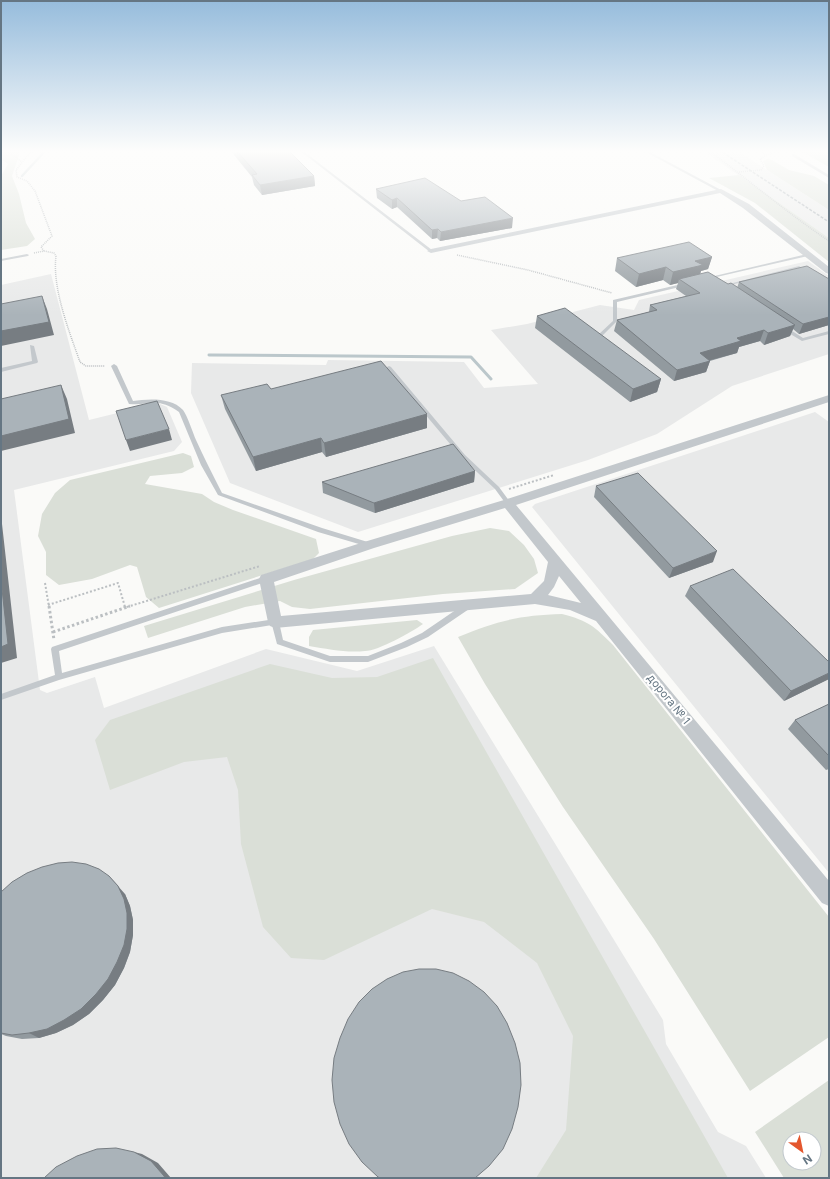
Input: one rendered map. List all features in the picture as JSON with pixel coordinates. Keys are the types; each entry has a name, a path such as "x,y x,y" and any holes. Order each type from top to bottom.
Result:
{"street":[{"path":"431,251 650,205"},
{"path":"744,205 829,271"},
{"path":"603,618 580,607 565,603 534,599 275,622 266,579 369,545 508,503 829,398"},
{"name":"дорога № 1","path":"508,503 829,896"},
{"path":"534,599 547,589 554,576 555,562"}],"lane":[{"path":"371,205 431,251"},
{"path":"1,260 27,255"},
{"path":"699,281 807,255"},
{"path":"728,291 721,287 799,267 811,274"},
{"path":"600,335 615,321 615,301 691,282"},
{"path":"777,323 802,340 829,332"},
{"path":"1,370 35,362 32,346"},
{"path":"114,366 131,404 161,401 175,405 181,411 204,465 220,494 320,530 369,545"},
{"path":"389,368 462,456 497,488 508,503"},
{"path":"59,677 55,649 266,579"},
{"path":"1,697 59,677 222,630 275,622 280,642 330,659 368,659 425,635 469,605"}],"path":[{"path":"41,205 52,236 41,246 44,251"},
{"path":"779,205 795,218 829,241"},
{"path":"27,255 44,251 54,253 56,256 54,261 56,275 73,342 80,362 86,366 114,366"},
{"path":"431,251 528,270 630,297"},
{"path":"48,605 118,582 125,608"},
{"path":"45,583 55,649"}],"shaded area":[{"path":"1,205 22,205 26,223 35,239 27,246 1,250"},
{"path":"758,205 782,205 829,238 829,262"},
{"path":"781,205 821,205 829,210 829,238"},
{"path":"821,205 829,205 829,210"},
{"path":"808,261 829,276 829,354 732,386 657,434 588,460 358,532 230,483 191,393 192,363 326,365 328,360 464,362 484,388 538,384 491,330 527,324 600,305 634,310 639,300"},
{"path":"51,274 89,420 158,403 167,407 182,442 174,451 14,490 40,690 47,693 95,677 104,708 266,649 357,671 434,646 663,1020 666,1044 718,1132 746,1146 766,1178 1,1178 1,285"},
{"path":"815,412 829,422 829,873 532,507 535,504"},
{"path":"183,453 191,456 194,467 182,473 150,476 145,484 202,494 214,502 233,510 316,539 319,553 313,559 159,608 146,597 137,567 130,565 92,579 59,585 46,575 46,552 38,536 42,514 55,493 70,480"},
{"path":"490,528 509,531 524,545 534,559 538,573 515,589 443,594 310,609 292,607 280,601 245,607 148,638 144,626 294,580 452,536"},
{"path":"562,614 579,619 590,625 613,645 829,917 829,1037 750,1091 654,939 563,807 485,684 458,637 497,623 521,617"},
{"path":"417,620 423,624 395,640 371,650 344,651 309,646 309,637 313,630"},
{"path":"433,658 728,1178 536,1178 566,1130 573,1036 537,963 484,922 432,909 324,960 291,958 263,927 241,844 238,790 227,757 184,762 110,790 95,740 110,720 270,664 332,678 377,677"},
{"path":"829,1080 829,1178 784,1178 755,1132"}],"building":[{"path":"405,205 496,205 513,218 441,232 438,229 432,230"},
{"path":"689,242 712,257 695,261 703,265 673,272 666,267 639,274 617,258"},
{"path":"807,266 829,279 829,317 803,324 739,282"},
{"path":"708,272 728,284 731,283 795,325 768,333 764,330 737,338 741,341 700,353 710,361 677,370 617,320 657,310 650,305 700,293 679,279"},
{"path":"42,296 49,322 1,331 1,304"},
{"path":"565,308 661,379 633,389 537,316"},
{"path":"381,361 427,414 324,443 321,438 253,457 221,395 267,384 271,389"},
{"path":"61,385 69,419 1,436 1,399"},
{"path":"157,401 169,429 126,440 116,411"},
{"path":"453,444 475,471 374,503 322,482"},
{"path":"638,473 717,551 673,568 596,486"},
{"path":"733,569 829,662 829,673 791,691 690,586"},
{"path":"1,580 8,644 1,647"},
{"path":"829,704 829,756 795,720"},
{"path":"72,862 86,864 99,869 109,876 118,886 124,899 127,913 127,929 124,945 117,962 108,979 96,994 81,1009 64,1020 47,1029 29,1033 12,1035 1,1033 1,892 12,882 27,873 58,863"},
{"path":"419,969 436,969 453,973 469,981 484,992 497,1006 507,1023 515,1043 520,1063 521,1085 518,1107 512,1129 503,1149 489,1166 475,1178 378,1177 362,1162 349,1144 340,1124 334,1102 332,1080 334,1058 348,1019 359,1002 372,989 387,979 403,972"},
{"path":"116,1148 134,1152 151,1161 165,1178 44,1178 56,1167 77,1156 97,1149"}],"waterway":[{"path":"209,355 471,357 491,379"}],"railway":[{"path":"803,205 829,222"}]}
